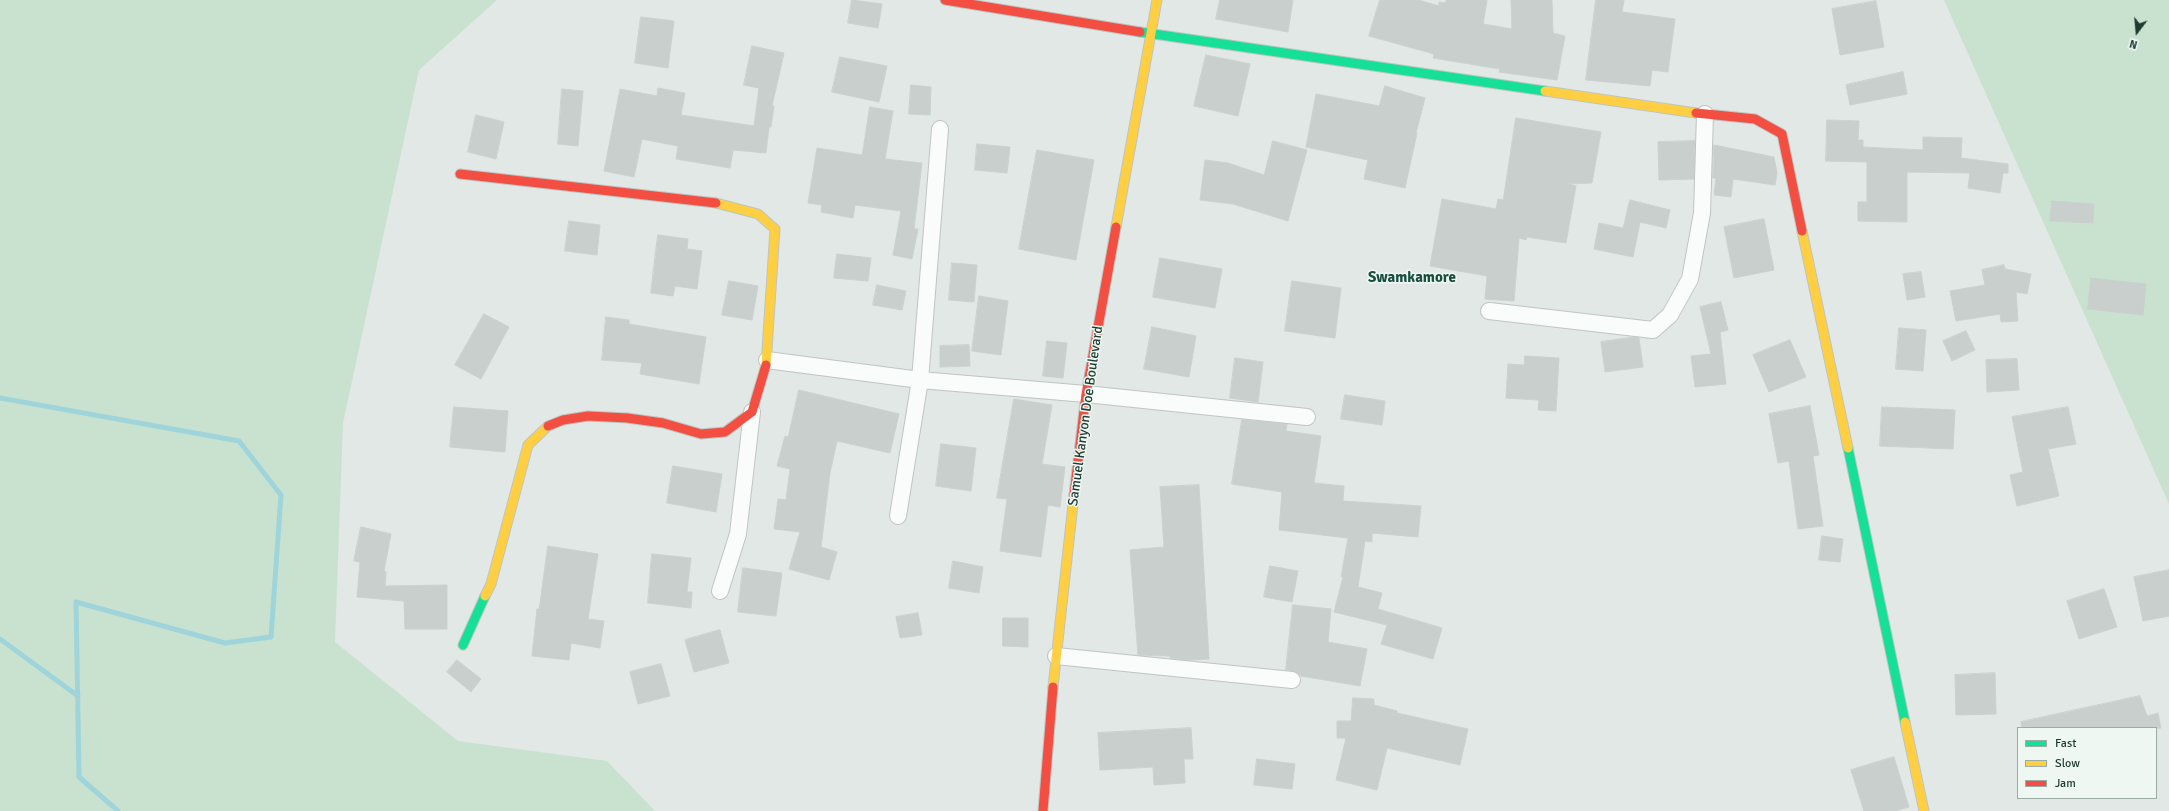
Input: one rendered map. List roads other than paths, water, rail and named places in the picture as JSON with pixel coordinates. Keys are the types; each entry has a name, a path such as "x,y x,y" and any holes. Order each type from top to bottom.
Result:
{"street":[{"path":"945,0 1151,34 1705,114 1755,119 1782,134 1924,811"},
{"name":"Samuel Kanyon Doe Boulevard","path":"1043,811 1056,656 1086,394 1157,0"},
{"path":"1489,311 1653,330 1670,315 1690,279 1702,213 1705,114"},
{"path":"898,516 920,380 940,129"},
{"path":"460,174 724,204 758,214 775,229 767,360 752,412 738,534 720,592"},
{"path":"767,360 920,380 1086,394 1307,417"},
{"path":"463,646 491,584 528,444 544,428 563,420 588,416 611,417 663,424 702,434 725,432 752,412"},
{"path":"1056,656 1292,680"}],"waterway":[{"path":"0,398 239,441 281,495 271,637 225,643 76,602 79,777 118,811"},
{"path":"0,639 78,696"}],"district":[{"name":"Swamkamore","path":"1412,278"}]}
